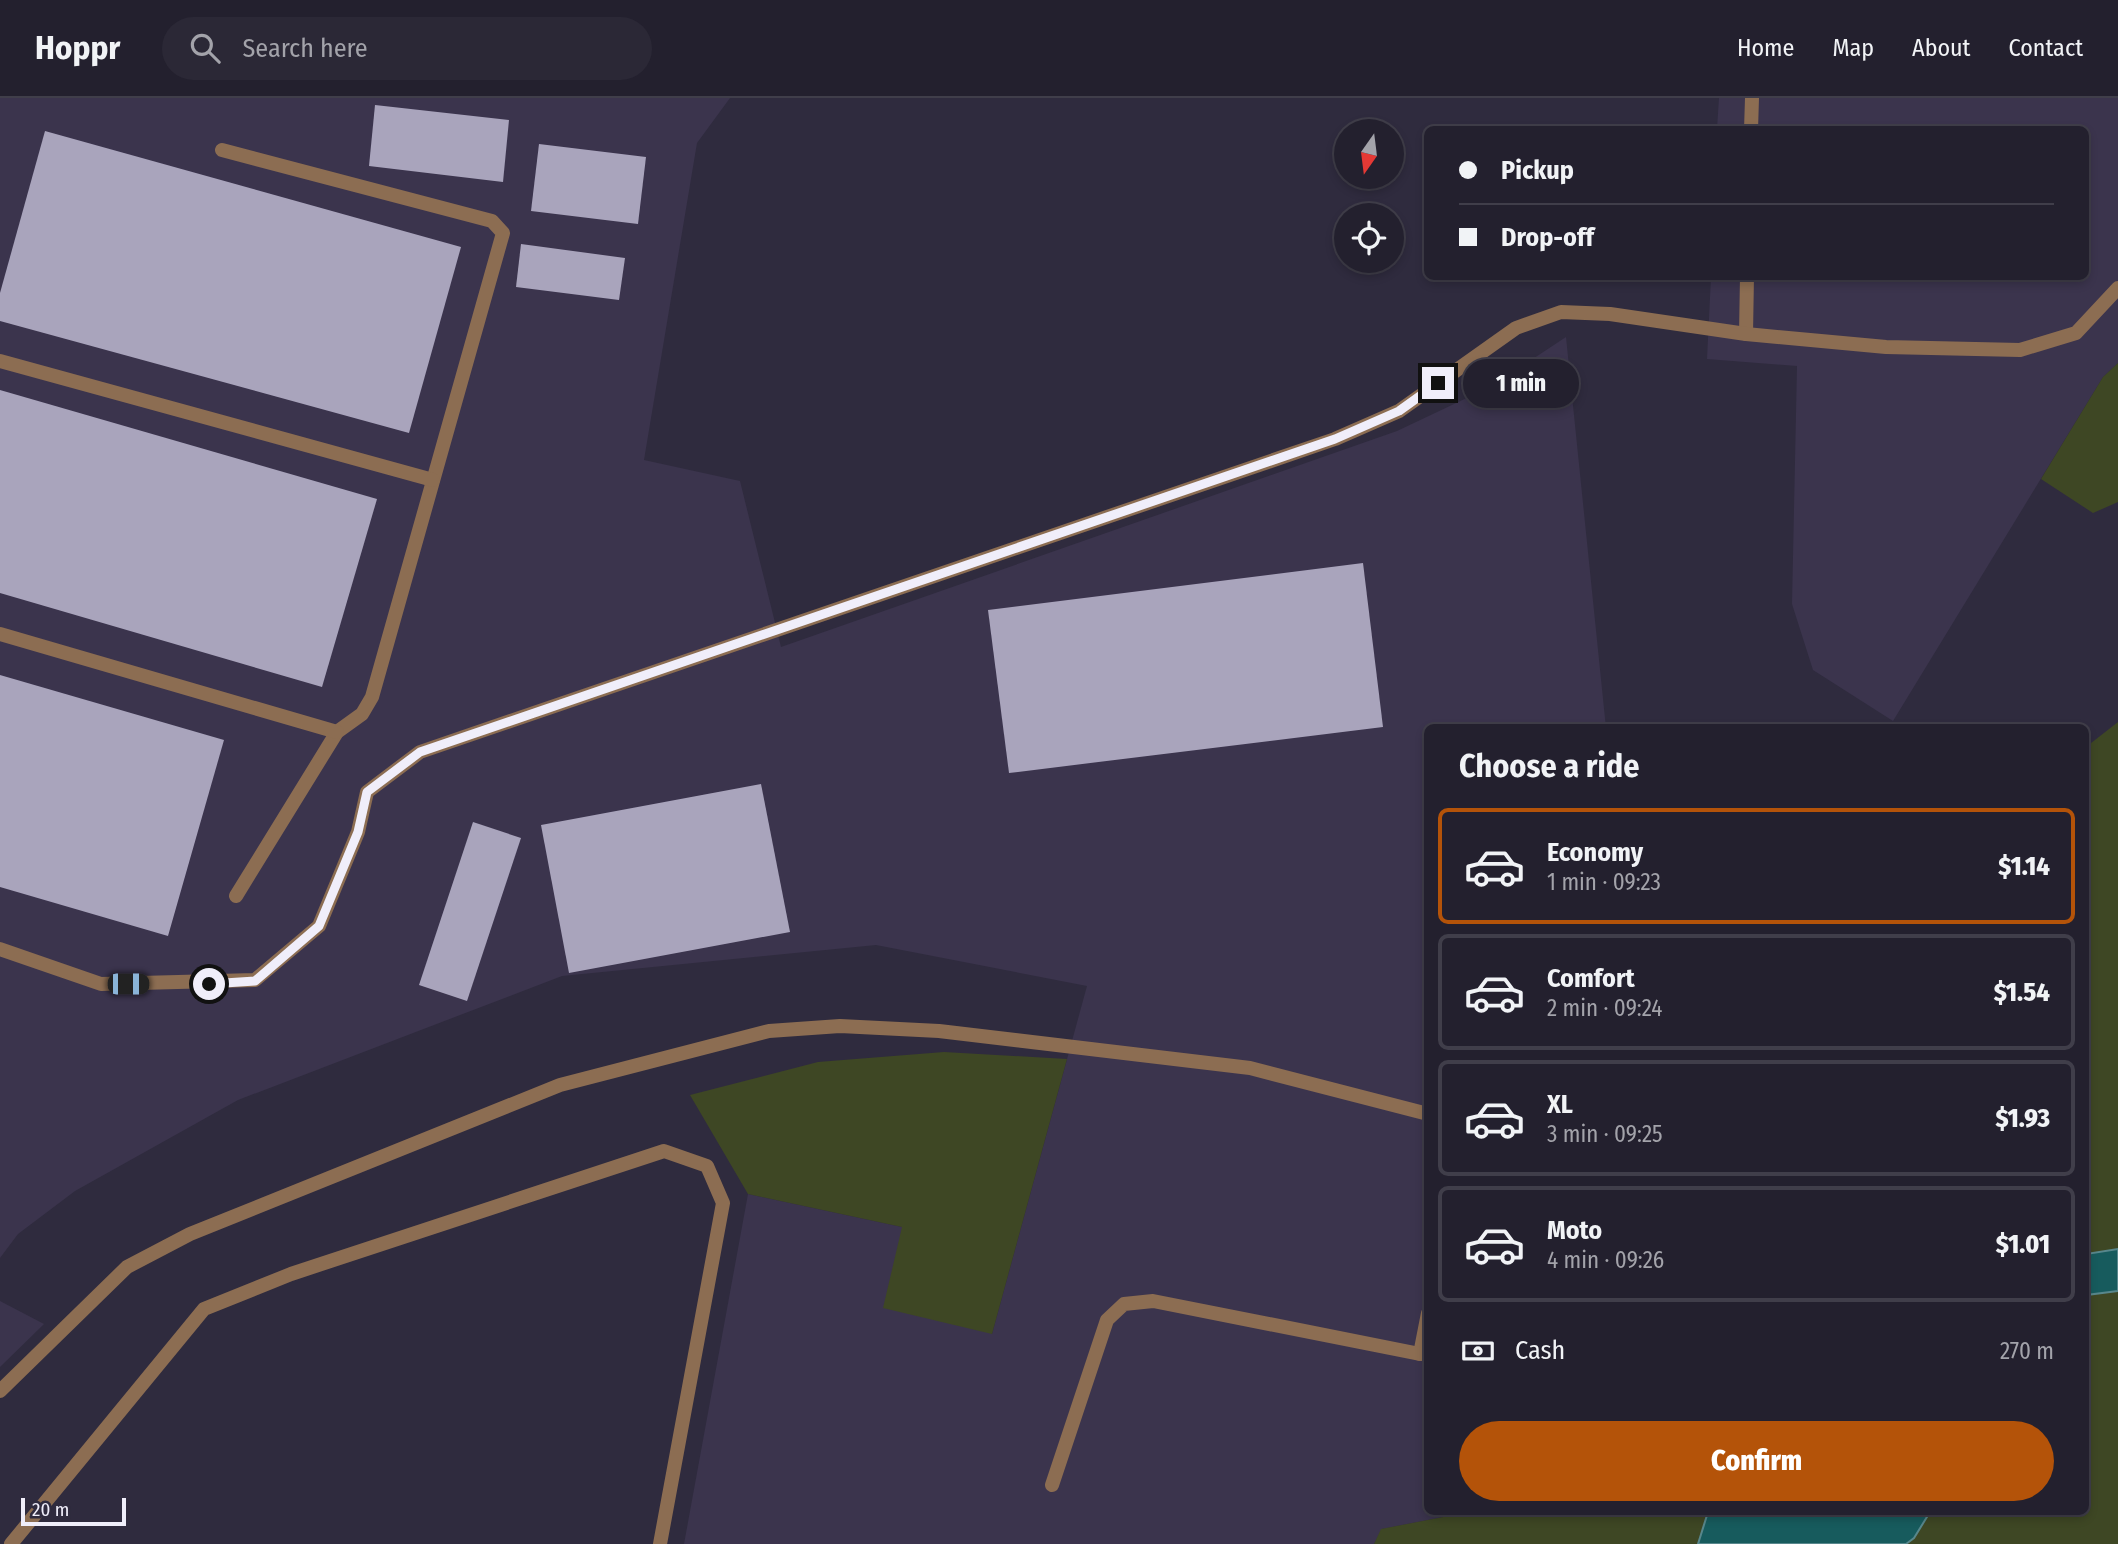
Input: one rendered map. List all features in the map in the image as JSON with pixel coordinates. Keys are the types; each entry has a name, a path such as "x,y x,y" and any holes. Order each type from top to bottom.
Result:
{"street":[{"path":"1751,126 1752,98"},
{"path":"222,150 492,221 503,233 372,697 362,713 337,732 236,896"},
{"path":"1746,334 1747,280"},
{"path":"0,949 101,984 255,981 319,926 358,832 367,792 420,752 1335,439 1399,411 1516,328 1561,312 1610,314 1746,334 1886,348 2020,350 2076,333 2118,288"},
{"path":"0,361 433,480"},
{"path":"0,634 337,732"},
{"path":"0,1391 127,1267 190,1234 561,1085 769,1031 840,1026 939,1031 1250,1068 1424,1113"},
{"path":"11,1544 204,1309 291,1274 664,1151 707,1166 723,1203 660,1544"},
{"path":"1052,1486 1107,1320 1124,1304 1153,1301 1424,1353"}],"shaded area":[{"path":"0,98 730,98 697,143 644,460 740,481 781,647 1397,431 1490,387 1566,337 1606,724 1424,724 1424,1515 1454,1515 1382,1529 1374,1544 684,1544 748,1194 902,1227 992,1334 1087,986 876,945 562,976 238,1100 75,1191 18,1234 0,1258"},
{"path":"1719,98 2118,98 2118,363 2103,377 1893,721 1813,670 1792,604 1797,366 1707,359 1711,280 2089,280 2089,126 1717,126"},
{"path":"2118,363 2118,502 2093,513 2041,479 2103,377"},
{"path":"2118,722 2118,1544 1374,1544 1381,1529 1453,1515 2089,1515 2089,745"},
{"path":"944,1052 1067,1059 992,1334 883,1308 902,1227 748,1194 690,1095 818,1062"},
{"path":"2118,1249 2118,1291 2089,1295 2089,1254"},
{"path":"0,1301 44,1324 0,1367"},
{"path":"1707,1515 1928,1515 1914,1538 1906,1544 1698,1544"}],"building":[{"path":"375,105 509,120 503,182 369,166"},
{"path":"45,131 461,247 409,433 0,321 0,293"},
{"path":"539,144 646,157 638,224 531,211"},
{"path":"521,244 625,258 619,300 516,287"},
{"path":"0,390 377,499 322,687 0,593"},
{"path":"1363,563 1383,727 1009,773 988,610"},
{"path":"0,675 224,740 168,936 0,887"},
{"path":"761,784 790,932 569,973 541,825"},
{"path":"473,822 521,838 467,1001 419,985"}],"route":[{"path":"209,984 255,981 319,926 358,832 367,792 420,752 1335,439 1399,411 1438,383"}]}
